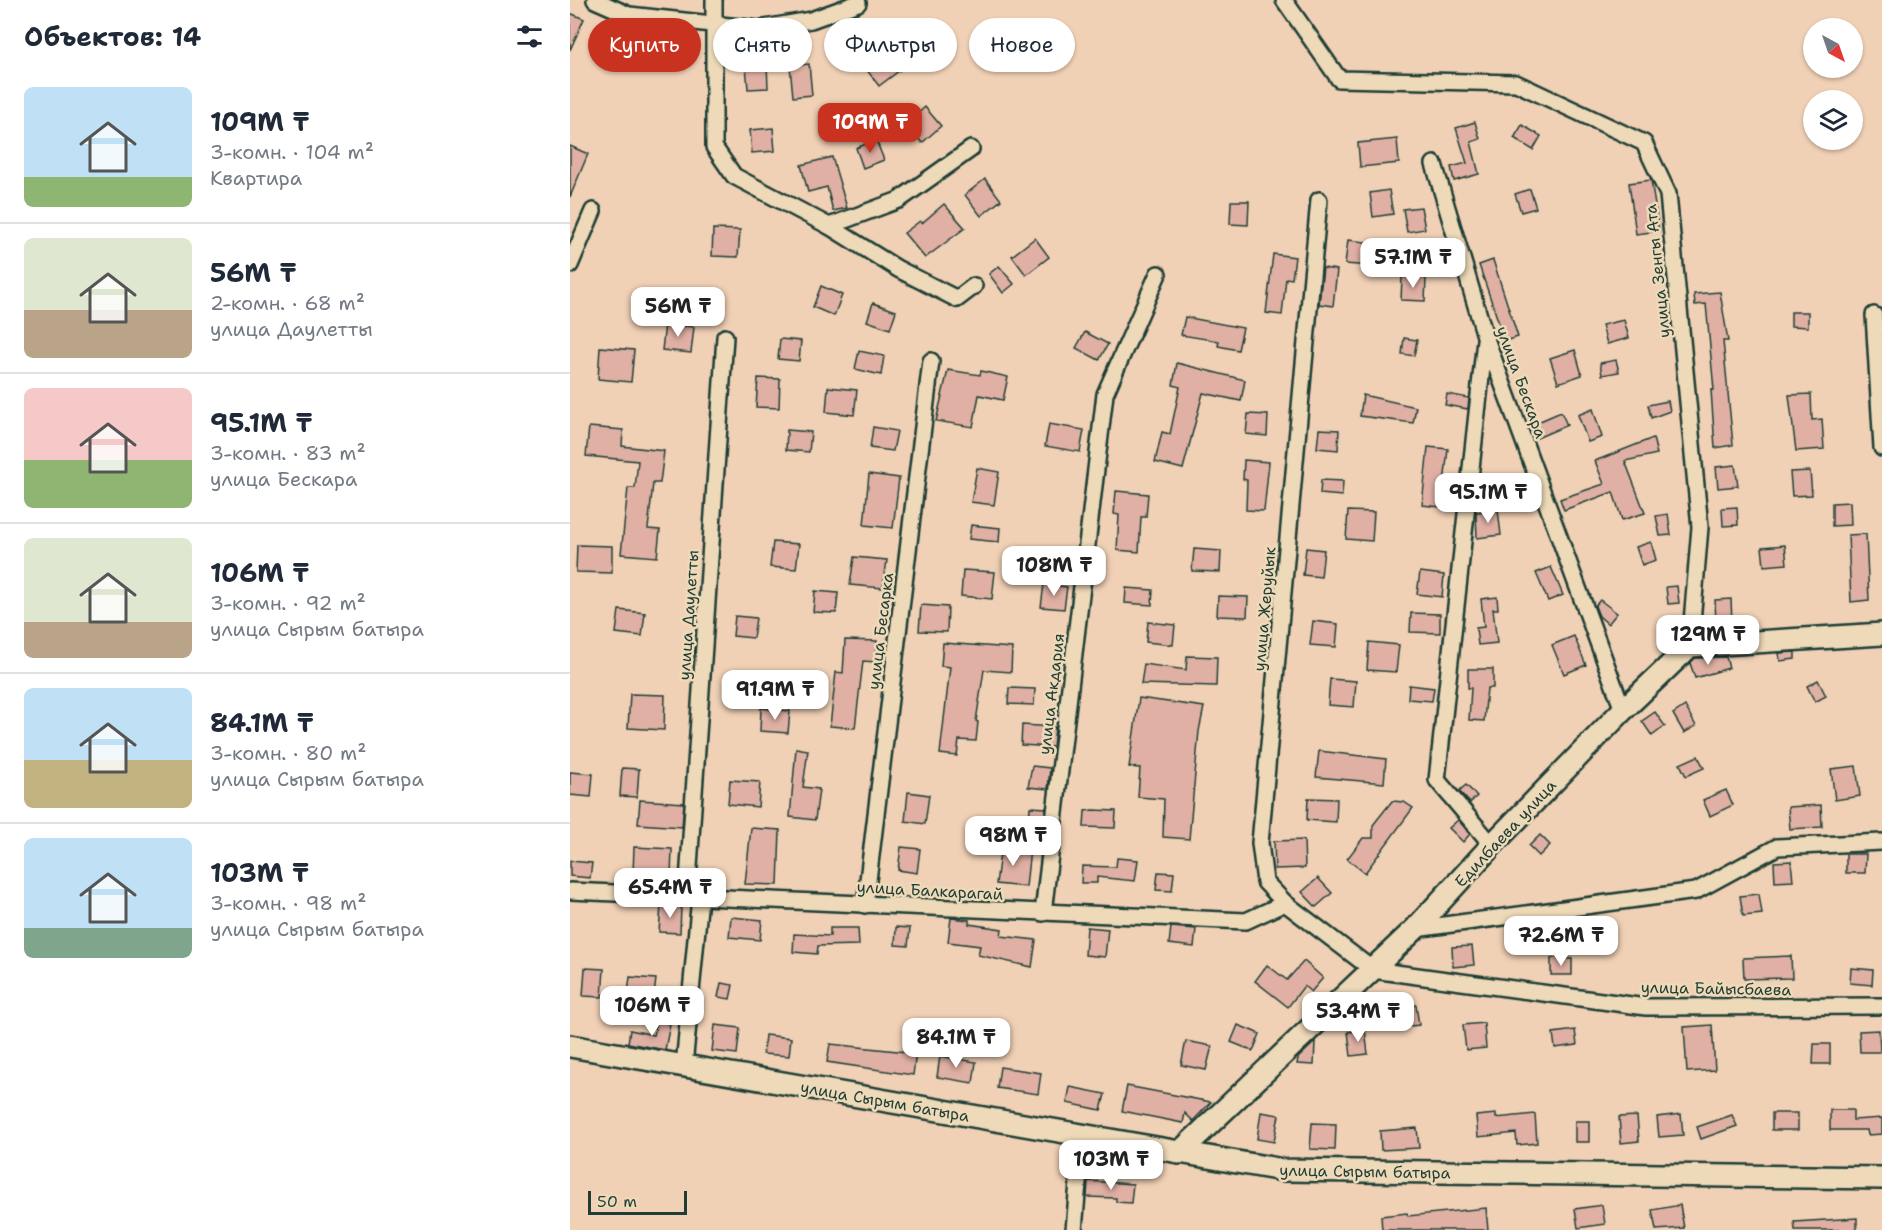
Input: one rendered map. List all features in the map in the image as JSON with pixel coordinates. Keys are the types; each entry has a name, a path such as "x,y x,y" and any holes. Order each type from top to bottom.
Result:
{"street":[{"path":"595,0 629,15 758,29 811,20 858,3"},
{"path":"714,0 712,24 714,147 734,176 830,226 898,269 957,299 974,286"},
{"name":"улица Зенгы Ата","path":"1288,1 1339,79 1516,84 1644,143 1668,194 1699,515 1690,646"},
{"path":"830,226 899,200 971,150"},
{"name":"улица Бескара","path":"1434,164 1485,336 1623,710"},
{"name":"улица Жеруйык","path":"1319,200 1260,843 1265,882 1285,903 1373,970"},
{"path":"570,265 593,212"},
{"name":"улица Акдария","path":"1043,913 1105,394 1158,274"},
{"path":"1874,315 1882,448"},
{"path":"1485,336 1437,780 1492,845"},
{"name":"улица Даулетты","path":"684,1066 725,337"},
{"name":"улица Бесарка","path":"865,905 931,361"},
{"path":"1690,646 1882,634"},
{"name":"Едилбаева улица","path":"1179,1153 1415,929 1492,845 1623,710 1690,646"},
{"path":"1415,929 1696,891 1777,847 1882,842"},
{"name":"улица Балкарагай","path":"570,891 1246,921 1285,903"},
{"name":"улица Байысбаева","path":"1373,970 1646,1007 1882,1006"},
{"name":"улица Сырым батыра","path":"570,1046 1283,1170 1882,1178"},
{"path":"1074,1230 1082,1136"}],"building":[{"path":"570,13 584,19 570,50"},
{"path":"747,72 767,72 768,88 748,89"},
{"path":"791,72 810,72 812,95 793,97"},
{"path":"868,72 897,72 879,86"},
{"path":"925,107 941,126 922,143 906,124"},
{"path":"1475,122 1480,139 1471,142 1479,174 1454,181 1451,167 1467,163 1456,128"},
{"path":"1522,125 1541,136 1533,150 1514,138"},
{"path":"773,128 775,151 752,153 750,130"},
{"path":"1397,139 1399,163 1360,167 1358,143"},
{"path":"876,140 884,160 863,168 856,148"},
{"path":"570,146 588,154 570,197"},
{"path":"832,157 847,208 833,211 827,187 808,192 801,165"},
{"path":"985,179 1001,200 981,216 965,195"},
{"path":"1651,180 1659,231 1636,234 1629,183"},
{"path":"1530,189 1536,208 1521,212 1515,194"},
{"path":"1389,190 1393,214 1373,217 1370,193"},
{"path":"1231,201 1249,201 1248,225 1230,224"},
{"path":"944,204 965,228 925,258 904,233 920,221 922,223"},
{"path":"1421,207 1425,229 1407,232 1403,209"},
{"path":"713,229 740,230 738,257 712,256"},
{"path":"1035,238 1049,257 1026,275 1012,256"},
{"path":"1348,240 1373,243 1371,266 1345,264"},
{"path":"1273,254 1295,257 1292,279 1286,278 1282,315 1266,313"},
{"path":"1493,260 1518,337 1505,341 1479,265"},
{"path":"999,266 1014,284 1003,293 989,274"},
{"path":"1323,268 1337,270 1333,306 1319,304"},
{"path":"1402,277 1426,278 1425,301 1401,300"},
{"path":"821,286 842,295 834,316 813,307"},
{"path":"1720,292 1728,341 1723,341 1733,445 1715,448 1711,390 1714,390 1706,304 1695,305 1694,294"},
{"path":"873,303 896,311 890,329 867,321"},
{"path":"1791,312 1808,312 1808,327 1791,326"},
{"path":"1185,317 1243,328 1238,350 1218,346 1219,341 1181,335"},
{"path":"1624,320 1629,338 1607,344 1602,325"},
{"path":"665,324 694,327 691,353 662,350"},
{"path":"1085,332 1108,344 1099,360 1076,348"},
{"path":"1404,338 1417,340 1414,356 1402,354"},
{"path":"780,339 801,341 799,361 778,359"},
{"path":"600,347 634,350 631,382 598,379"},
{"path":"1575,350 1582,375 1558,383 1550,358"},
{"path":"859,351 884,356 881,375 855,369"},
{"path":"1616,360 1619,372 1602,375 1600,363"},
{"path":"1177,363 1245,380 1241,401 1203,393 1183,469 1155,462 1162,432 1170,434 1180,387 1173,385"},
{"path":"948,370 980,375 981,371 1008,377 1003,400 979,395 973,427 936,421"},
{"path":"758,378 780,379 779,408 756,407"},
{"path":"828,387 857,390 854,415 826,412"},
{"path":"1447,394 1469,398 1468,409 1445,405"},
{"path":"1811,394 1812,420 1822,419 1824,449 1796,451 1789,395"},
{"path":"1363,395 1416,407 1413,423 1360,416"},
{"path":"1668,401 1670,411 1651,418 1648,405"},
{"path":"1593,409 1602,437 1588,442 1578,415"},
{"path":"1561,412 1567,425 1537,438 1531,425"},
{"path":"1248,414 1268,415 1267,436 1246,434"},
{"path":"1049,424 1084,430 1080,452 1045,446"},
{"path":"589,427 623,430 622,446 664,451 660,483 653,483 648,529 660,530 657,557 621,554 628,488 635,488 638,461 586,456"},
{"path":"873,427 897,431 893,451 870,448"},
{"path":"1319,429 1339,430 1338,450 1317,448"},
{"path":"787,430 811,432 809,452 786,450"},
{"path":"1653,438 1657,454 1625,461 1645,513 1622,520 1613,492 1564,510 1560,499 1604,484 1595,461"},
{"path":"1428,447 1448,449 1444,484 1452,484 1450,508 1422,505"},
{"path":"1244,460 1269,462 1264,511 1246,510 1247,480 1243,479"},
{"path":"1735,465 1738,486 1718,488 1716,467"},
{"path":"977,468 999,472 994,505 971,502"},
{"path":"1810,471 1812,495 1792,496 1790,472"},
{"path":"869,474 899,478 893,528 864,525"},
{"path":"1321,480 1343,481 1342,496 1320,494"},
{"path":"1116,491 1148,494 1146,517 1141,517 1139,552 1117,550 1119,515 1114,514"},
{"path":"1850,502 1851,525 1832,526 1832,503"},
{"path":"1737,507 1738,525 1723,526 1722,508"},
{"path":"1498,510 1501,535 1477,538 1476,512"},
{"path":"1348,511 1374,512 1372,541 1346,539"},
{"path":"1668,514 1671,535 1660,536 1656,516"},
{"path":"971,525 1000,528 999,542 969,539"},
{"path":"1866,534 1869,600 1851,602 1848,535"},
{"path":"773,542 799,544 796,569 770,567"},
{"path":"1651,542 1656,560 1642,565 1636,547"},
{"path":"577,545 612,546 612,573 576,572"},
{"path":"1785,545 1787,564 1764,566 1762,547"},
{"path":"1306,548 1324,550 1321,577 1303,575"},
{"path":"1194,549 1221,551 1220,572 1192,571"},
{"path":"854,557 887,560 883,588 850,585"},
{"path":"1551,567 1563,595 1548,601 1536,573"},
{"path":"963,570 995,572 992,599 961,596"},
{"path":"1420,572 1444,575 1442,597 1417,594"},
{"path":"1044,584 1067,587 1064,609 1041,607"},
{"path":"1677,586 1679,603 1668,604 1666,587"},
{"path":"1126,588 1153,590 1152,605 1125,603"},
{"path":"815,591 838,593 836,613 813,612"},
{"path":"1218,596 1248,597 1247,617 1217,616"},
{"path":"1497,597 1498,609 1493,609 1497,643 1478,645 1476,628 1484,627 1481,599"},
{"path":"1731,599 1732,623 1716,624 1715,600"},
{"path":"1600,600 1617,613 1608,624 1599,616 1595,606"},
{"path":"921,605 948,607 947,632 919,631"},
{"path":"619,610 645,613 642,636 616,633"},
{"path":"1411,613 1440,614 1440,633 1410,632"},
{"path":"735,616 756,618 753,638 733,636"},
{"path":"1313,621 1338,624 1336,647 1310,645"},
{"path":"1148,622 1175,625 1173,645 1146,642"},
{"path":"1574,636 1586,665 1564,674 1552,645"},
{"path":"845,640 877,641 876,662 863,661 855,728 830,726 836,672 843,673"},
{"path":"1369,642 1399,645 1396,672 1367,670"},
{"path":"943,643 1012,648 1011,672 984,670 976,721 978,722 976,741 959,740 957,756 940,754 950,667 941,666"},
{"path":"1795,652 1795,659 1780,661 1779,653"},
{"path":"1187,656 1217,657 1216,686 1141,684 1144,664 1186,670"},
{"path":"1726,657 1729,668 1695,678 1690,663 1695,658"},
{"path":"1468,669 1493,669 1493,688 1487,688 1484,721 1469,720 1471,688 1468,688"},
{"path":"736,670 757,672 755,690 734,687"},
{"path":"1330,679 1356,681 1354,707 1328,705"},
{"path":"1818,680 1826,696 1815,702 1807,686"},
{"path":"1409,685 1434,688 1432,701 1408,699"},
{"path":"1009,688 1035,689 1034,705 1008,704"},
{"path":"630,694 665,695 664,730 628,728"},
{"path":"1139,698 1204,707 1199,731 1189,839 1163,837 1164,799 1138,797 1140,768 1129,767"},
{"path":"1685,706 1696,726 1684,733 1673,714"},
{"path":"761,708 790,711 788,733 760,731"},
{"path":"1655,712 1665,726 1652,736 1642,721"},
{"path":"1022,725 1055,727 1053,747 1021,745"},
{"path":"796,748 808,750 803,787 819,789 815,820 790,817"},
{"path":"1319,751 1386,759 1384,783 1316,777"},
{"path":"1698,756 1704,768 1686,776 1680,764"},
{"path":"1032,766 1050,768 1048,789 1028,787"},
{"path":"1856,766 1860,796 1835,800 1831,769"},
{"path":"622,768 639,769 637,797 620,796"},
{"path":"570,772 593,774 591,797 570,795"},
{"path":"730,780 760,782 758,807 728,804"},
{"path":"1466,785 1477,796 1470,803 1459,791"},
{"path":"1726,790 1733,805 1710,816 1703,800"},
{"path":"908,792 929,795 925,824 905,821"},
{"path":"1308,798 1337,799 1336,822 1307,820"},
{"path":"640,800 684,803 682,827 638,824"},
{"path":"1392,801 1404,802 1413,808 1365,873 1347,859 1363,838 1373,838 1373,825"},
{"path":"1821,805 1822,827 1790,829 1788,807"},
{"path":"1030,807 1046,808 1044,826 1029,824"},
{"path":"1085,811 1116,811 1115,828 1084,827"},
{"path":"1458,820 1470,834 1463,842 1449,828"},
{"path":"751,828 780,830 778,885 745,884"},
{"path":"1540,835 1550,845 1539,856 1529,846"},
{"path":"1304,840 1305,868 1275,869 1274,841"},
{"path":"1001,846 1030,849 1026,887 996,884"},
{"path":"634,847 672,849 671,876 633,874"},
{"path":"901,847 920,849 917,873 898,870"},
{"path":"1846,854 1866,854 1865,873 1846,873"},
{"path":"1117,858 1138,860 1135,881 1097,877 1097,883 1081,883 1082,866 1116,867"},
{"path":"570,861 592,863 590,878 570,876"},
{"path":"1791,861 1793,881 1775,882 1774,862"},
{"path":"1158,872 1174,873 1172,891 1156,890"},
{"path":"1318,878 1332,893 1316,907 1302,892"},
{"path":"1759,894 1762,914 1743,916 1740,896"},
{"path":"661,905 681,906 680,933 659,932"},
{"path":"731,917 762,920 760,940 729,937"},
{"path":"951,918 969,920 969,924 1002,929 1001,936 1036,940 1032,967 978,955 980,946 948,942"},
{"path":"896,927 910,928 908,946 895,945"},
{"path":"1087,927 1108,929 1105,957 1085,955"},
{"path":"1171,927 1196,929 1194,947 1169,944"},
{"path":"830,928 858,928 859,945 818,946 817,954 793,952 794,934 830,936"},
{"path":"1472,946 1474,965 1453,967 1452,947"},
{"path":"1791,956 1792,978 1744,979 1743,958"},
{"path":"1551,958 1572,959 1572,975 1551,975"},
{"path":"1304,961 1323,978 1311,992 1304,986 1288,1007 1255,981 1267,965 1287,980"},
{"path":"585,968 604,969 602,997 583,996"},
{"path":"1851,968 1873,970 1872,985 1850,983"},
{"path":"630,977 656,979 653,1003 627,1000"},
{"path":"721,983 733,985 730,999 718,997"},
{"path":"1416,1005 1419,1025 1402,1027 1399,1007"},
{"path":"657,1021 670,1024 665,1050 628,1043 630,1030 654,1035"},
{"path":"1484,1023 1486,1048 1466,1050 1463,1025"},
{"path":"715,1025 740,1028 737,1054 712,1051"},
{"path":"1238,1025 1260,1034 1253,1051 1231,1042"},
{"path":"1712,1025 1715,1070 1687,1072 1684,1027"},
{"path":"1365,1030 1368,1054 1351,1056 1348,1032"},
{"path":"1575,1030 1577,1045 1555,1048 1553,1033"},
{"path":"1879,1030 1880,1052 1860,1052 1859,1031"},
{"path":"765,1035 791,1038 789,1056 763,1054"},
{"path":"1186,1041 1212,1046 1206,1070 1181,1065"},
{"path":"1315,1042 1314,1065 1297,1064 1298,1058"},
{"path":"830,1044 916,1053 913,1075 827,1062"},
{"path":"1814,1044 1830,1044 1830,1064 1813,1064"},
{"path":"940,1056 976,1062 973,1083 937,1077"},
{"path":"1000,1067 1041,1073 1038,1094 997,1088"},
{"path":"1127,1086 1211,1102 1193,1121 1185,1113 1183,1123 1122,1111"},
{"path":"1070,1087 1105,1094 1101,1110 1067,1103"},
{"path":"1830,1110 1853,1110 1853,1120 1882,1118 1882,1134 1868,1135 1867,1130 1830,1130"},
{"path":"1261,1112 1279,1115 1274,1142 1257,1139"},
{"path":"1772,1113 1798,1113 1798,1130 1772,1130"},
{"path":"1496,1114 1496,1118 1535,1114 1537,1143 1517,1145 1516,1133 1478,1137 1476,1116"},
{"path":"1681,1114 1683,1135 1659,1137 1657,1117"},
{"path":"1732,1115 1737,1126 1701,1139 1697,1127"},
{"path":"1637,1116 1639,1141 1621,1143 1619,1117"},
{"path":"1575,1121 1589,1121 1589,1142 1575,1142"},
{"path":"1312,1123 1336,1124 1335,1150 1310,1149"},
{"path":"1417,1128 1419,1148 1381,1150 1380,1131"},
{"path":"1088,1181 1133,1184 1131,1203 1116,1202 1116,1198 1087,1197"},
{"path":"1602,1205 1605,1224 1578,1228 1575,1209"},
{"path":"1680,1205 1684,1228 1656,1230 1652,1210"},
{"path":"1486,1208 1488,1230 1382,1230 1381,1216 1407,1213 1408,1216"},
{"path":"1857,1218 1857,1230 1795,1230 1794,1222"}]}
